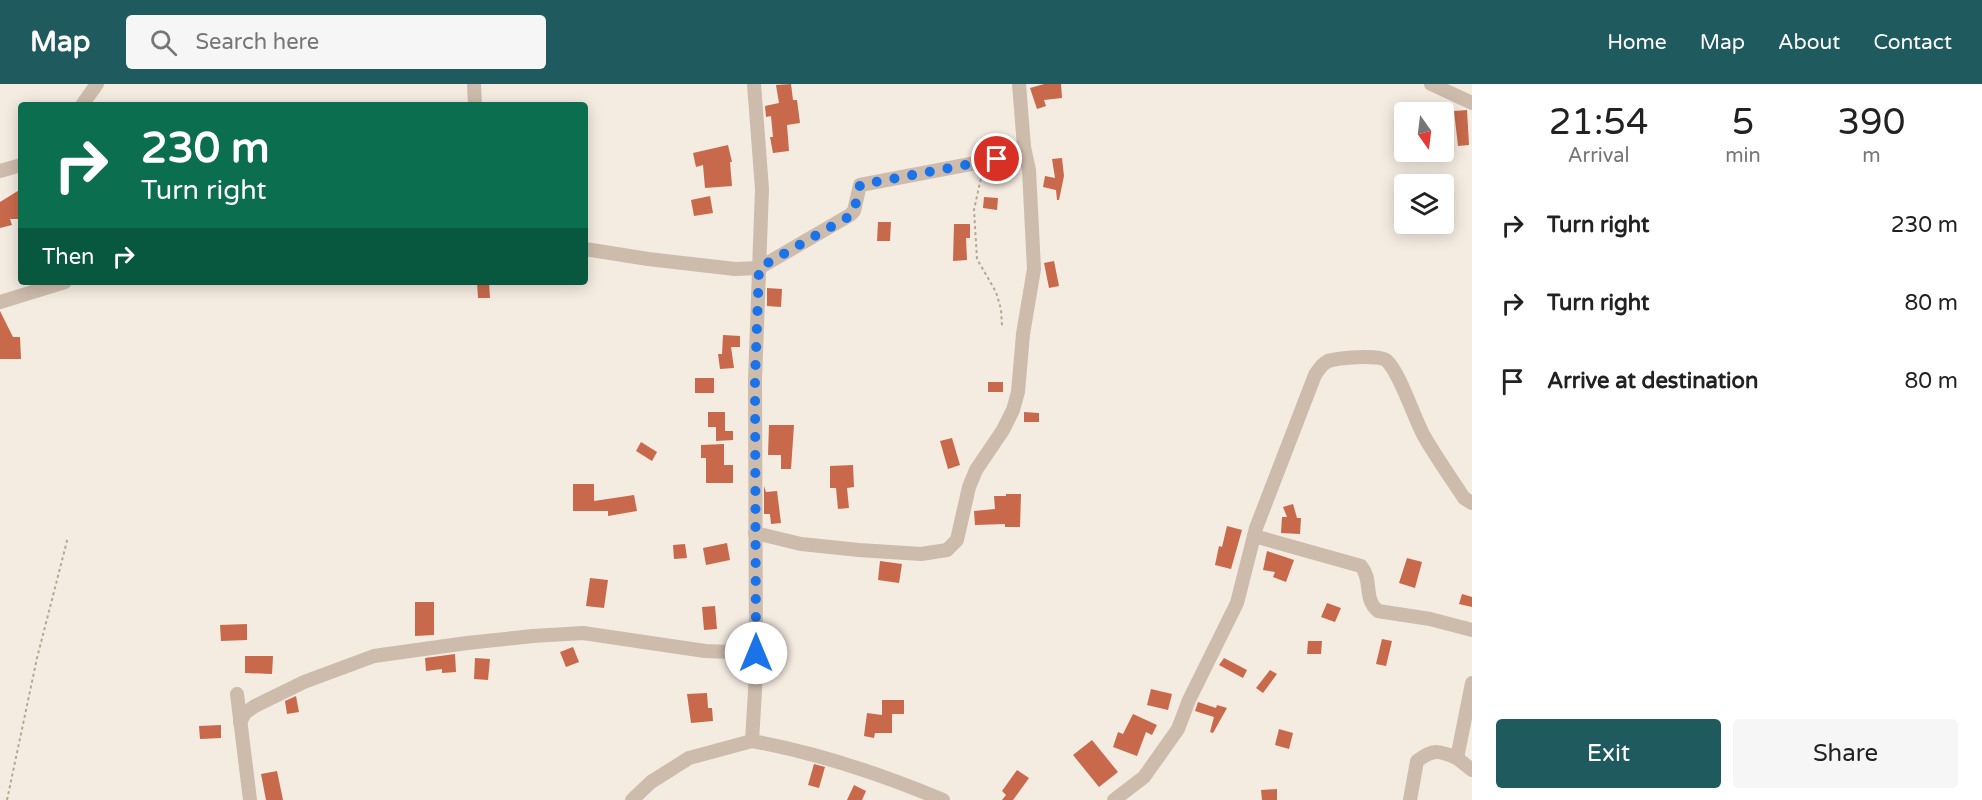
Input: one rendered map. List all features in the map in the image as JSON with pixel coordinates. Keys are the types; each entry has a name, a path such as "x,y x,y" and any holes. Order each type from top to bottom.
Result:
{"street":[{"path":"84,102 97,84"},
{"path":"474,84 475,102"},
{"path":"752,741 756,653 755,380 762,189 754,84"},
{"path":"755,533 801,544 898,553 937,553 947,550 957,540 969,487 976,470 1003,430 1013,410 1018,392 1023,334 1034,269 1029,170 1024,147 1019,84"},
{"path":"1431,84 1472,103"},
{"path":"588,249 735,269 759,268 850,216 854,211 860,185 997,159 1024,147"},
{"path":"0,171 18,166"},
{"path":"0,302 55,285"},
{"path":"1114,800 1144,777 1178,729 1189,700 1237,603 1254,536 1315,375 1322,365 1328,361 1366,357 1383,358 1387,361 1398,379 1424,436 1464,498 1472,503"},
{"path":"1254,536 1360,566 1368,578 1371,606 1378,610 1396,615 1430,619 1472,630"},
{"path":"240,723 245,713 255,706 304,682 374,656 467,643 583,633 705,651 756,653"},
{"path":"1456,758 1472,683"},
{"path":"237,694 250,800"},
{"path":"632,800 651,782 689,758 752,741 832,759 883,775 944,800"},
{"path":"1410,800 1417,761 1428,752 1440,751 1456,758 1472,770"}],"path":[{"path":"987,160 978,185 974,210 977,259 996,292 1001,309 1002,326"},
{"path":"7,800 37,658 68,537"}],"building":[{"path":"791,84 793,100 797,100 800,123 787,125 789,151 773,153 770,137 773,137 771,116 766,117 765,106 779,103 776,85"},
{"path":"1044,84 1061,84 1062,98 1044,100 1046,106 1037,109 1030,88"},
{"path":"1467,110 1469,145 1458,146 1454,111"},
{"path":"728,145 732,162 730,162 732,186 705,188 703,165 696,167 693,153"},
{"path":"1062,158 1064,176 1059,200 1057,200 1056,190 1043,187 1045,176 1055,178 1052,159"},
{"path":"18,191 18,219 10,219 12,225 0,228 0,202"},
{"path":"710,196 713,213 694,216 691,200"},
{"path":"984,197 998,198 997,210 983,208"},
{"path":"878,222 891,222 890,241 877,241"},
{"path":"954,224 970,224 970,238 966,238 967,260 953,261"},
{"path":"1054,261 1059,286 1049,288 1044,263"},
{"path":"477,285 489,285 490,298 478,298"},
{"path":"767,288 782,289 781,307 767,306"},
{"path":"0,311 13,337 20,337 21,359 0,359"},
{"path":"723,335 740,336 740,347 731,347 734,368 720,369 718,354 722,354"},
{"path":"695,378 714,378 714,393 695,393"},
{"path":"988,382 1003,382 1003,392 988,392"},
{"path":"708,412 725,412 725,431 733,431 733,440 716,441 716,427 708,427"},
{"path":"1024,412 1039,413 1039,422 1024,422"},
{"path":"769,425 794,425 791,469 781,469 781,455 768,455"},
{"path":"952,438 960,465 948,469 940,441"},
{"path":"641,442 657,452 652,461 636,451"},
{"path":"724,444 724,465 733,465 733,483 706,483 706,458 701,458 701,445"},
{"path":"853,465 854,487 847,488 849,508 838,509 836,488 830,488 830,466"},
{"path":"573,484 594,484 594,501 634,495 637,511 608,516 608,511 573,511"},
{"path":"764,486 766,492 777,491 781,523 771,524 770,514 764,514"},
{"path":"1006,494 1021,494 1020,527 1005,527 1005,524 975,525 974,511 995,509 994,496 1006,496"},
{"path":"1293,504 1297,518 1301,518 1300,534 1281,533 1282,517 1287,517 1283,507"},
{"path":"1227,526 1242,530 1231,569 1215,565"},
{"path":"727,543 730,560 706,565 703,548"},
{"path":"685,544 687,558 674,559 673,545"},
{"path":"1267,551 1294,560 1286,582 1273,577 1275,572 1263,570"},
{"path":"1407,558 1422,562 1415,588 1399,583"},
{"path":"880,561 902,564 899,583 878,580"},
{"path":"590,578 608,580 604,608 586,606"},
{"path":"1462,594 1472,597 1472,607 1459,604"},
{"path":"415,602 434,602 434,635 415,636"},
{"path":"1327,603 1341,608 1335,622 1321,617"},
{"path":"715,606 717,629 704,630 702,607"},
{"path":"247,624 247,640 221,641 220,625"},
{"path":"1382,639 1392,641 1386,666 1376,664"},
{"path":"1308,641 1322,641 1321,654 1307,654"},
{"path":"573,647 579,662 566,667 560,652"},
{"path":"455,654 456,672 442,673 442,669 426,671 425,658"},
{"path":"245,656 273,656 272,674 245,673"},
{"path":"475,658 490,659 488,680 474,679"},
{"path":"1224,658 1247,670 1243,678 1219,665"},
{"path":"1270,670 1277,674 1263,693 1256,688"},
{"path":"1151,689 1172,694 1168,710 1147,705"},
{"path":"707,693 708,708 712,708 713,721 691,723 687,694"},
{"path":"296,696 299,712 287,714 285,701"},
{"path":"882,700 904,700 904,714 892,714 892,733 875,733 874,738 864,736 867,713 882,715"},
{"path":"1198,702 1216,708 1217,705 1227,708 1213,733 1210,732 1214,717 1195,711"},
{"path":"1133,714 1157,725 1152,735 1146,732 1137,756 1113,747 1118,732 1123,734"},
{"path":"221,725 221,738 200,739 199,726"},
{"path":"1279,729 1293,733 1289,749 1275,745"},
{"path":"1092,740 1118,772 1099,787 1073,755"},
{"path":"814,764 825,767 819,788 808,785"},
{"path":"1017,770 1029,778 1013,800 1002,800 1006,795 1002,791"},
{"path":"277,771 283,800 266,800 261,774"},
{"path":"854,785 866,791 862,800 847,800"},
{"path":"1277,789 1277,800 1262,800 1261,790"}],"route":[{"path":"756,653 755,380 759,268 850,216 854,211 860,185 997,159"}]}
